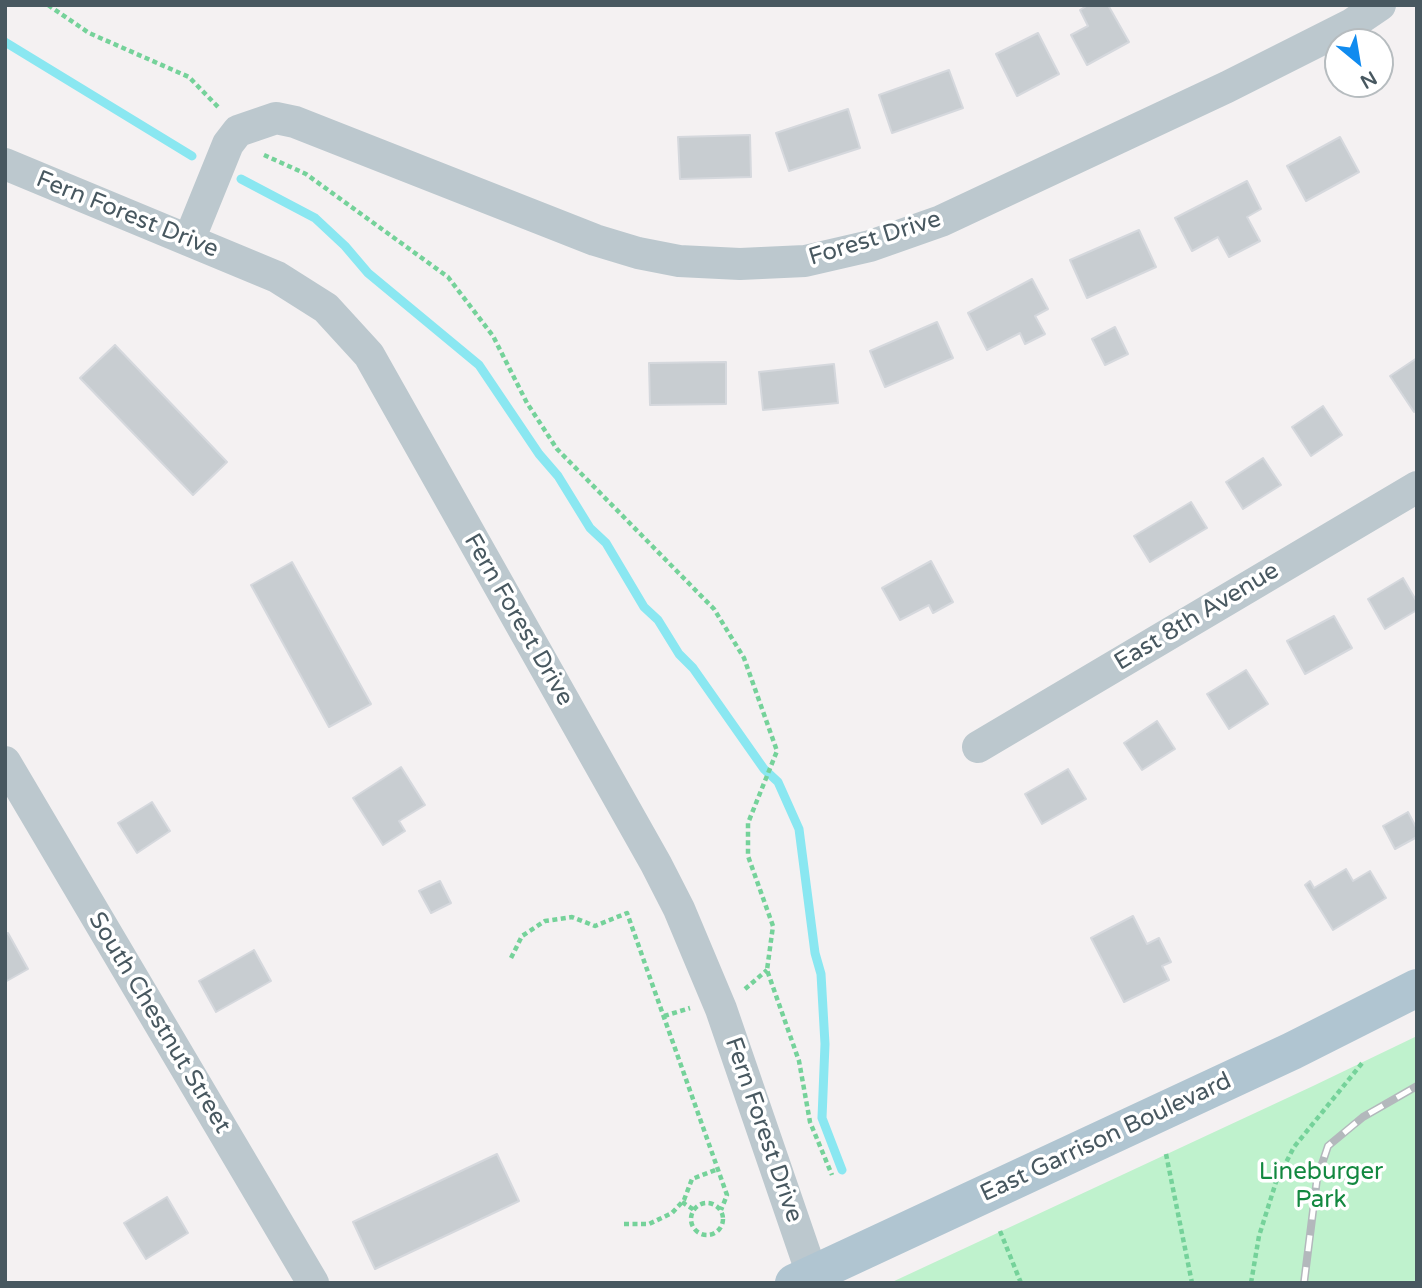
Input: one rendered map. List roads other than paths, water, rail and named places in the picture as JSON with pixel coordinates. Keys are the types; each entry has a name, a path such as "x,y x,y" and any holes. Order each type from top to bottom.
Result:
{"main road":[{"name":"East Garrison Boulevard","path":"803,1278 1292,1051 1417,988"}],"street":[{"name":"Forest Drive","path":"189,240 228,144 250,126 276,118 295,122 595,240 638,253 679,261 780,264 870,246 941,221 1227,87 1348,15 1380,5"},
{"name":"Fern Forest Drive","path":"5,164 189,240 300,290 326,309 369,355 679,909 724,1018 803,1278"},
{"name":"East 8th Avenue","path":"978,747 1417,487"},
{"name":"South Chestnut Street","path":"5,762 313,1283"}],"waterway":[{"path":"5,42 192,156"},
{"path":"241,179 315,218 345,246 368,273 479,365 539,454 558,476 590,528 606,543 644,607 658,620 679,654 693,668 764,769 778,782 799,829 815,953 821,974 825,1044 822,1118 842,1170"}],"railway":[{"path":"1304,1283 1317,1179 1328,1146 1363,1117 1417,1086"}],"park label":[{"name":"Lineburger Park","path":"1321,1187"}]}
